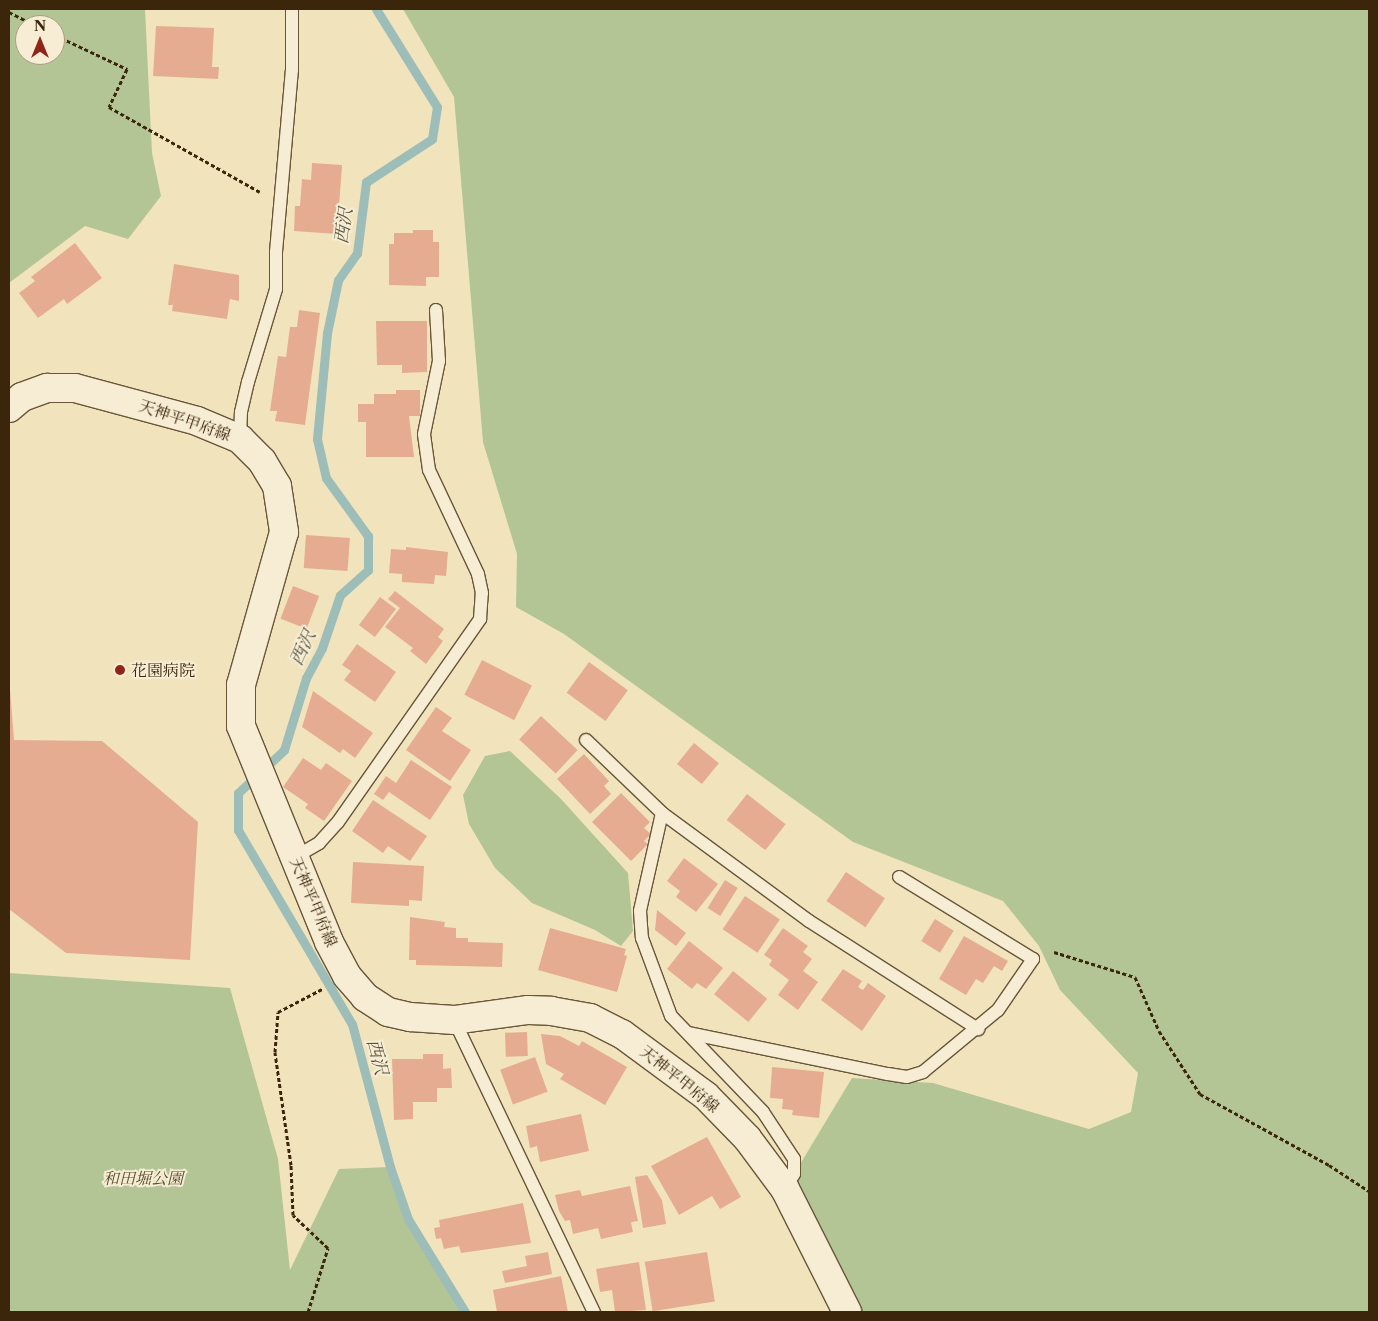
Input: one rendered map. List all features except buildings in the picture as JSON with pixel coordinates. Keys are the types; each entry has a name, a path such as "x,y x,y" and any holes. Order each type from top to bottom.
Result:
{"main road":[{"name":"天神平甲府線","path":"9,408 22,397 47,388 75,388 197,421 240,439 262,462 276,486 284,532 240,686 241,726 329,942 347,976 365,997 388,1012 410,1017 454,1020 536,1010 572,1013 608,1025 706,1096 748,1138 785,1189 847,1312"}],"lane":[{"path":"240,439 243,405 276,288 280,204 292,70 292,9"},
{"path":"295,857 320,843 338,822 480,619 482,593 478,574 429,470 424,434 439,361 436,310"},
{"path":"586,740 662,813 809,921 978,1029"},
{"path":"662,813 640,911 642,938 672,1016 763,1112 794,1159 794,1174 785,1189"},
{"path":"688,1033 906,1077 923,1072 978,1029 998,1010 1033,959 899,877"},
{"path":"454,1020 594,1312"}],"path":[{"path":"65,39 127,69 108,107 280,204"},
{"path":"1033,959 1049,950 1136,977 1159,1031 1200,1094 1329,1164 1369,1192"},
{"path":"308,1312 328,1248 293,1215 291,1165 275,1052 278,1012 311,995"}],"green space":[{"path":"9,9 145,9 152,153 161,196 128,239 85,226 9,283"},
{"path":"403,9 1369,9 1369,1312 847,1312 785,1189 852,1078 933,1083 1089,1129 1131,1112 1138,1073 1060,990 1039,946 1003,901 853,842 564,634 516,607 517,554 483,442 454,97"},
{"path":"510,751 561,799 628,873 633,931 621,946 595,930 532,903 495,868 469,824 463,795 485,756"},
{"name":"和田堀公園","path":"9,973 230,988 278,1159 290,1270 339,1169 390,1167 408,1219 465,1312 9,1312"}],"waterway":[{"name":"西沢","path":"376,9 437,107 432,139 366,182 357,253 338,280 327,333 317,439 326,478 368,536 368,570 340,595 322,648 306,678 284,750 238,793 238,830 352,1024 390,1167 408,1219 465,1312"}],"place":[{"name":"花園病院","path":"120,670"}]}
